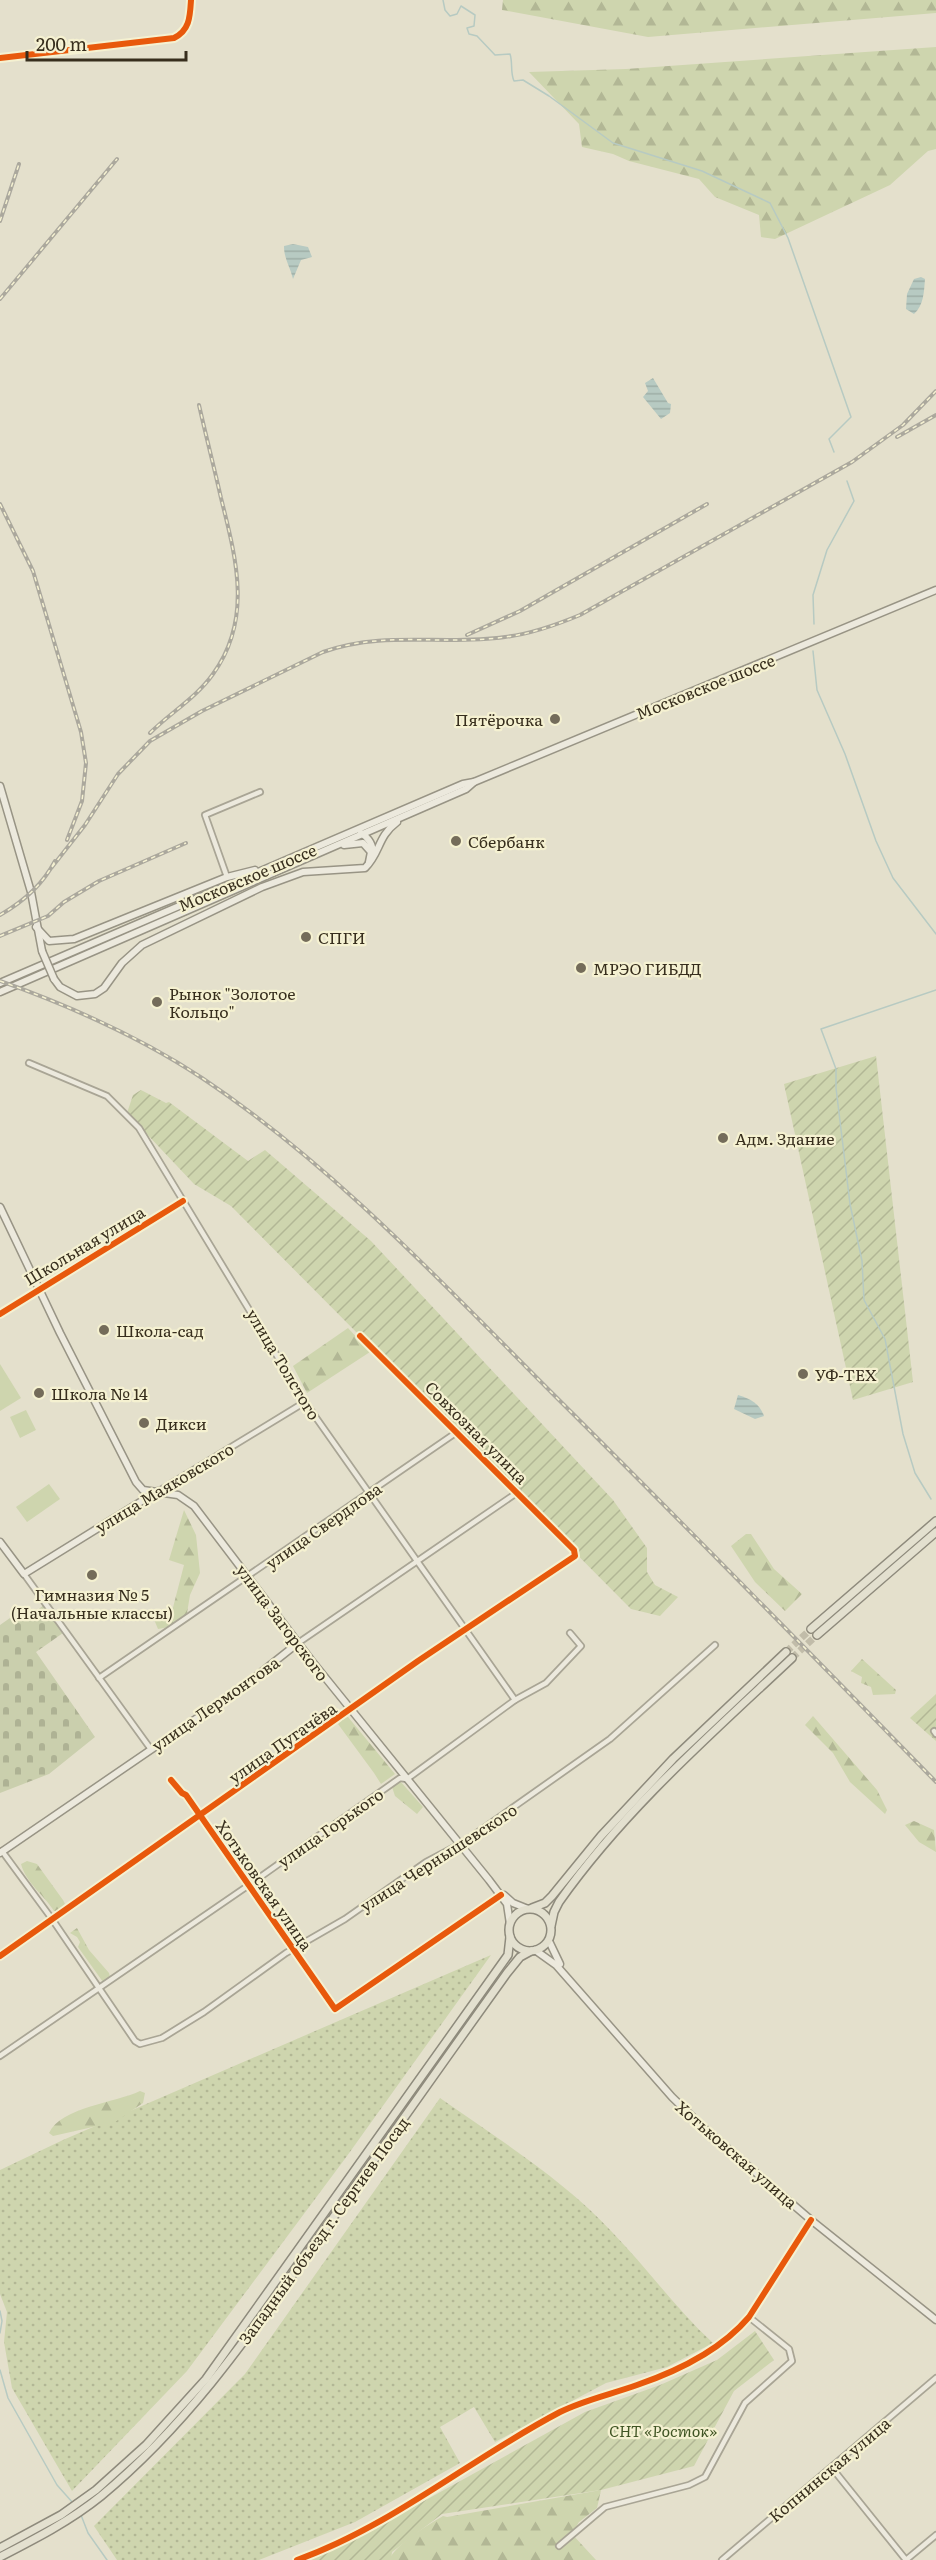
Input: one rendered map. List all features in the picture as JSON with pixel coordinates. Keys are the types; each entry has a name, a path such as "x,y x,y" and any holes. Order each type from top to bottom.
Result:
{"main road":[{"name":"Московское шоссе","path":"0,992 332,848 360,832 463,784 474,782 936,590"},
{"name":"Московское шоссе","path":"0,983 289,858 408,814 466,789 474,782"},
{"path":"0,786 31,892 36,927 49,941 74,939 227,877 289,858"},
{"path":"368,865 374,858 383,834 408,814"},
{"path":"360,832 373,847 373,856 368,865"},
{"name":"Московское шоссе","path":"36,927 42,951 54,980 60,987 78,996 95,994 104,988 131,953 168,932 287,877 303,872 361,869 368,865 371,852 363,843 332,848"},
{"name":"улица Загорского","path":"1,1208 38,1289 136,1482 142,1490 178,1495 194,1506 298,1643 489,1880"},
{"name":"улица Маяковского","path":"24,1574 159,1491"},
{"path":"811,1629 936,1521"},
{"path":"817,1635 936,1532"},
{"path":"0,1542 24,1574"},
{"name":"улица Лермонтова","path":"1,1852 80,1800 150,1748 244,1686 298,1643"},
{"path":"510,1924 515,1915 545,1903 601,1836 673,1759 786,1652"},
{"path":"581,1994 556,1960 549,1941 559,1902 608,1841 678,1765 792,1658"},
{"path":"489,1880 513,1903 545,1914 551,1926"},
{"path":"489,1880 508,1908 510,1937 517,1946 533,1951 553,1962 581,1994"},
{"name":"Западный объезд г. Сергиев Посад","path":"98,2493 146,2445 206,2379 508,1955 510,1937"},
{"path":"533,1951 549,1941"},
{"name":"Западный объезд г. Сергиев Посад","path":"98,2493 176,2426 211,2385 507,1973 520,1957 533,1951"},
{"name":"Хотьковская улица","path":"581,1994 688,2113 737,2158 936,2320"},
{"path":"0,2557 98,2493"},
{"path":"0,2548 63,2518"}],"street":[{"path":"0,58 174,38 182,34 186,28 191,0"},
{"path":"227,877 205,815 260,792"},
{"name":"улица Толстого","path":"29,1063 107,1096 138,1128 305,1402 515,1701"},
{"name":"Школьная улица","path":"0,1314 183,1201"},
{"name":"Совхозная улица","path":"360,1336 574,1550"},
{"name":"улица Маяковского","path":"159,1491 305,1402"},
{"name":"улица Свердлова","path":"99,1678 457,1432"},
{"name":"улица Лермонтова","path":"298,1643 518,1492"},
{"name":"улица Пугачёва","path":"0,1956 418,1661 575,1556 574,1550"},
{"path":"24,1574 150,1748"},
{"name":"улица Горького","path":"0,2056 249,1885 399,1778 407,1779 515,1701 546,1683 582,1646 570,1633"},
{"name":"улица Чернышевского","path":"100,1988 135,2041 144,2044 162,2038 204,2012 292,1948 345,1919 426,1862 460,1844 610,1739 715,1645"},
{"name":"Хотьковская улица","path":"171,1780 186,1795 335,2009 501,1895"},
{"path":"1,1852 52,1919 100,1988"},
{"path":"297,2560 358,2534 411,2505 561,2412 676,2369 716,2347 740,2330 812,2220"},
{"path":"559,2546 605,2507 688,2485 705,2477 745,2403 792,2361 792,2354 784,2345 749,2317"},
{"name":"Копнинская улица","path":"722,2560 936,2378"},
{"path":"832,2468 906,2560 936,2535"}],"green space":[{"path":"503,0 936,0 936,13 648,37 502,10"},
{"path":"936,47 936,149 928,151 890,185 775,239 761,237 759,215 715,197 699,179 582,147 579,124 529,72 626,69"},
{"path":"876,1056 913,1382 853,1400 784,1084"},
{"path":"141,1090 166,1103 169,1102 248,1161 265,1150 371,1241 613,1500 647,1548 647,1572 655,1585 678,1597 660,1616 631,1609 231,1206 194,1184 127,1113 133,1095"},
{"path":"348,1328 370,1352 307,1393 293,1366"},
{"path":"0,1364 21,1398 0,1411"},
{"path":"26,1410 36,1430 20,1438 10,1417"},
{"path":"49,1484 60,1499 27,1522 16,1507"},
{"path":"184,1510 196,1535 200,1573 190,1595 187,1613 169,1627 158,1629 153,1617 155,1615 170,1619 184,1565 169,1560"},
{"path":"746,1534 751,1534 774,1569 802,1594 785,1611 755,1582 731,1546"},
{"path":"43,1606 63,1633 36,1652 95,1737 49,1774 0,1793 0,1625 10,1618 21,1621"},
{"path":"862,1659 896,1690 895,1694 873,1695 871,1687 861,1683 862,1677 851,1671"},
{"path":"936,1694 936,1741 910,1718"},
{"path":"813,1716 877,1790 887,1810 885,1814 850,1782 833,1753 805,1725"},
{"path":"348,1717 395,1774 381,1784 338,1724"},
{"path":"400,1781 423,1807 417,1814 395,1796 392,1787"},
{"path":"914,1821 934,1830 936,1852 919,1842 905,1825"},
{"path":"27,1861 37,1864 63,1900 65,1904 58,1911 54,1911 23,1871 21,1864"},
{"path":"77,1928 89,1950 109,1973 110,1977 103,1982 78,1947 80,1942 77,1937 70,1933"},
{"path":"491,1955 347,2156 187,2371 72,2491 12,2388 4,2342 7,2312 0,2294 0,2170 63,2140"},
{"path":"140,2091 145,2093 143,2103 115,2122 53,2136 49,2133 55,2124 76,2111"},
{"path":"440,2098 529,2160 573,2194 612,2232 713,2343 667,2367 606,2383 495,2442 474,2407 440,2427 460,2463 355,2522 259,2560 117,2560 94,2526 245,2374"},
{"name":"СНТ «Росток»","path":"755,2331 774,2360 734,2391 694,2466 601,2490 442,2514 392,2552 391,2560 305,2560 377,2527 585,2412 660,2385 717,2360"},
{"path":"601,2490 597,2508 579,2522 572,2534 596,2560 389,2560 405,2541 443,2516"}],"shaded area":[{"path":"293,244 308,247 312,257 301,260 293,279 284,246"},
{"path":"921,277 925,279 923,298 914,314 906,309 907,294 914,279"},
{"path":"653,378 668,403 671,404 670,413 661,419 643,397 648,391 645,383"},
{"path":"738,1395 754,1402 764,1416 755,1419 734,1409"}],"waterway":[{"path":"443,0 445,10 450,16 457,14 461,6 475,15 474,26 467,28 469,34 477,36 495,55 510,54 514,81 523,80 549,96 613,143 702,171 770,203 788,238 851,417 829,439 834,452"},
{"path":"814,624 813,595 827,550 854,501 847,481"},
{"path":"813,651 817,690 845,754 876,841 893,878 936,934"},
{"path":"931,1499 915,1473 903,1434 885,1339 864,1300 862,1261 850,1204 836,1088 836,1069 821,1029 936,990"},
{"path":"0,2311 2,2321 0,2333"},
{"path":"0,2370 8,2398 57,2485 73,2503"},
{"path":"81,2515 88,2533 107,2560"}],"tunnel":[{"path":"786,1652 811,1629"},
{"path":"792,1658 817,1635"}],"railway":[{"path":"0,299 117,159"},
{"path":"0,221 19,164"},
{"path":"52,867 85,825 118,774 150,741 202,711 323,652 346,645 392,640 505,637 543,629 580,615 852,462 903,425 936,391"},
{"path":"150,733 199,691 213,674 225,653 233,632 237,610 238,588 232,543 199,405"},
{"path":"897,437 936,415"},
{"path":"0,504 33,571 81,732 86,763 82,801 67,840"},
{"path":"467,635 520,611 707,504"},
{"path":"0,936 48,916 64,902 99,881 186,843"},
{"path":"0,915 32,892 55,861"},
{"path":"0,981 78,1012 154,1049 202,1078 297,1149 429,1269 936,1782"}],"cycle path":[{"path":"0,58 174,38 186,27 191,0"},
{"path":"0,1314 183,1201"},
{"path":"0,1956 418,1661 575,1556 574,1550 360,1336"},
{"path":"171,1780 186,1795 335,2009 501,1895"},
{"path":"297,2560 366,2529 560,2412 668,2373 712,2349 738,2329 749,2317 811,2220"}],"place":[{"name":"Пятёрочка","path":"555,719"},
{"name":"Сбербанк","path":"456,841"},
{"name":"СПГИ","path":"306,937"},
{"name":"МРЭО ГИБДД","path":"581,968"},
{"name":"Рынок \"Золотое Кольцо\"","path":"157,1002"},
{"name":"Адм. Здание","path":"723,1138"},
{"name":"Школа-сад","path":"104,1330"},
{"name":"УФ-ТЕХ","path":"803,1374"},
{"name":"Школа № 14","path":"39,1393"},
{"name":"Дикси","path":"144,1423"},
{"name":"Гимназия № 5 (Начальные классы)","path":"92,1575"}]}
